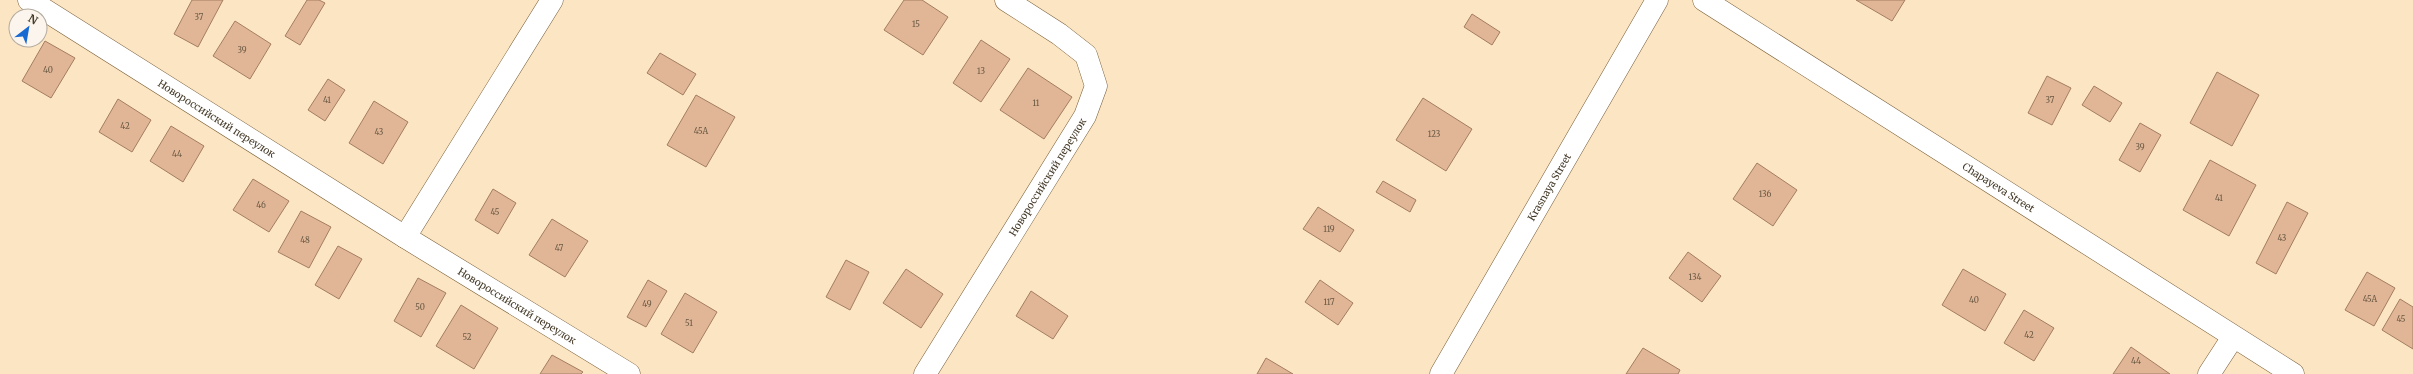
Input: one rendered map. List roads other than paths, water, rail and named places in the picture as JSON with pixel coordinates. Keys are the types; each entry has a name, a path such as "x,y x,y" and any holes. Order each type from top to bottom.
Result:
{"street":[{"name":"Новороссийский переулок","path":"29,0 405,237 629,374"},
{"path":"405,237 552,0"},
{"name":"Новороссийский переулок","path":"925,374 1085,116 1096,86 1086,55 1059,34 1006,0"},
{"name":"Krasnaya Street","path":"1441,374 1657,0"},
{"name":"Chapayeva Street","path":"1704,0 2293,374"},
{"path":"2209,374 2233,337"}]}
